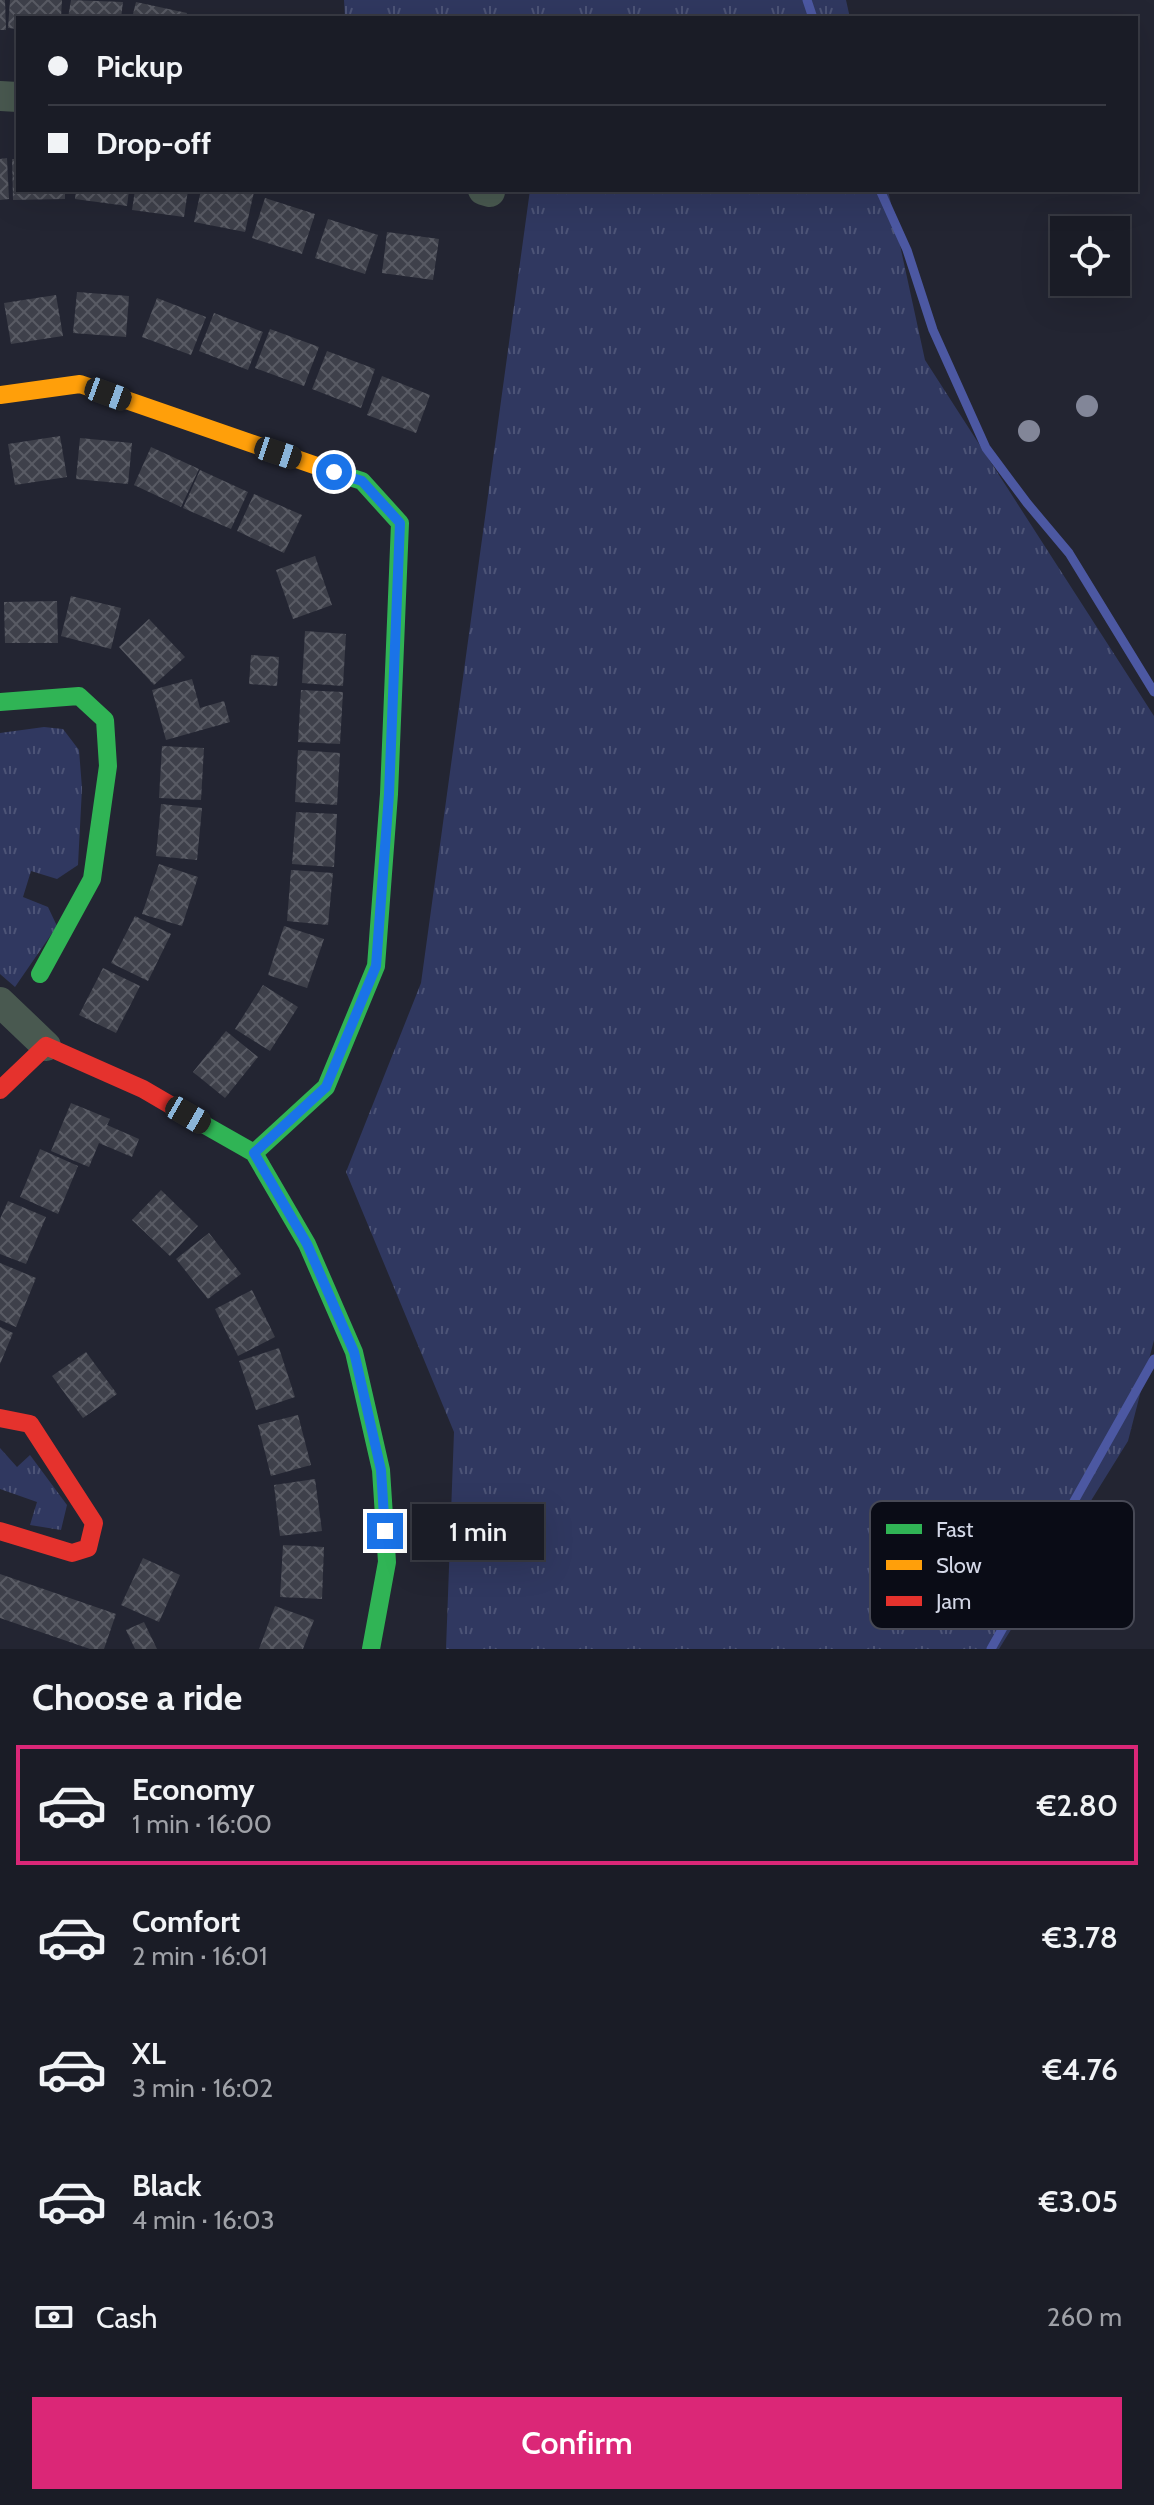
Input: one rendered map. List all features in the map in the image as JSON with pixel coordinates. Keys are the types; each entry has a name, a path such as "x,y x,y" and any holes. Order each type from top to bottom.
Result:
{"street":[{"path":"0,395 80,384 362,481 400,523 389,794 376,966 326,1087 254,1153"},
{"path":"0,702 79,696 105,720 108,766 92,879 40,974"},
{"path":"0,1002 46,1046 143,1089 254,1153 307,1244 354,1352 381,1470 387,1562 371,1649"},
{"path":"0,1090 46,1046"},
{"path":"0,1418 30,1424 94,1523 88,1548 72,1553 0,1531"}],"green space":[{"path":"344,0 846,0 850,16 345,16"},
{"path":"530,192 888,192 925,360 1154,716 1154,1340 1128,1441 1091,1501 870,1501 870,1629 1011,1629 999,1649 446,1649 454,1432 346,1172 421,983"},
{"path":"44,727 63,729 79,750 82,788 78,865 57,879 31,871 23,897 48,907 57,926 15,987 0,974 0,733"},
{"path":"0,1448 17,1467 30,1455 67,1505 61,1530 30,1525 37,1502 0,1489"}],"building":[{"path":"0,0 5,0 6,30 0,30"},
{"path":"10,0 62,0 61,16 16,16 16,29 8,28"},
{"path":"71,0 123,2 121,16 68,16"},
{"path":"136,2 187,13 186,16 132,16"},
{"path":"7,158 9,199 0,200 0,159"},
{"path":"12,159 16,159 16,192 65,192 65,199 13,200"},
{"path":"76,192 129,192 127,206 75,199"},
{"path":"135,192 188,192 184,217 132,210"},
{"path":"201,192 254,192 245,232 194,222"},
{"path":"265,198 315,214 302,254 252,238"},
{"path":"328,219 378,235 365,274 315,258"},
{"path":"387,232 439,239 433,280 382,273"},
{"path":"77,292 129,296 126,337 73,333"},
{"path":"56,295 63,336 11,344 4,303"},
{"path":"157,298 206,317 191,355 142,337"},
{"path":"214,313 263,332 248,370 199,351"},
{"path":"270,329 319,347 304,386 255,368"},
{"path":"327,351 375,369 361,408 312,389"},
{"path":"382,376 430,395 416,433 367,415"},
{"path":"60,436 67,477 15,485 8,444"},
{"path":"80,438 132,443 128,484 76,479"},
{"path":"151,447 199,469 181,507 134,485"},
{"path":"200,470 248,492 231,529 183,508"},
{"path":"254,494 302,515 284,553 237,531"},
{"path":"315,556 332,605 293,619 276,570"},
{"path":"71,596 121,608 111,649 61,636"},
{"path":"57,601 58,643 5,643 4,602"},
{"path":"149,619 185,657 154,685 119,647"},
{"path":"305,631 346,634 343,686 302,683"},
{"path":"251,655 279,657 277,686 249,684"},
{"path":"192,679 200,708 224,701 230,722 166,740 152,690"},
{"path":"301,690 343,692 340,744 298,742"},
{"path":"162,746 204,748 201,800 159,798"},
{"path":"298,750 340,753 337,805 295,802"},
{"path":"161,804 202,808 197,860 156,856"},
{"path":"296,812 337,814 334,867 292,864"},
{"path":"159,864 198,877 182,926 142,914"},
{"path":"291,870 333,873 328,925 287,921"},
{"path":"135,916 171,934 148,981 111,963"},
{"path":"284,926 324,939 307,988 268,975"},
{"path":"103,968 140,986 116,1033 79,1015"},
{"path":"263,985 298,1007 270,1051 235,1029"},
{"path":"226,1031 258,1057 225,1098 193,1072"},
{"path":"71,1103 110,1119 107,1125 139,1139 132,1157 99,1143 89,1167 51,1151"},
{"path":"40,1149 78,1166 58,1214 20,1197"},
{"path":"161,1190 198,1226 170,1256 132,1220"},
{"path":"8,1201 46,1217 26,1264 0,1254 0,1219"},
{"path":"209,1233 241,1274 208,1299 176,1259"},
{"path":"0,1263 36,1278 16,1327 0,1320"},
{"path":"252,1290 275,1337 238,1356 215,1309"},
{"path":"0,1327 13,1333 0,1364"},
{"path":"279,1348 295,1397 256,1410 239,1361"},
{"path":"86,1352 117,1394 83,1418 52,1376"},
{"path":"298,1415 311,1465 271,1476 258,1425"},
{"path":"315,1479 322,1531 280,1536 274,1485"},
{"path":"283,1545 324,1547 322,1599 280,1597"},
{"path":"143,1558 180,1575 159,1622 121,1605"},
{"path":"0,1574 116,1614 104,1649 90,1649 0,1618"},
{"path":"275,1606 314,1620 303,1649 259,1649"},
{"path":"144,1622 157,1649 135,1649 126,1630"}],"waterway":[{"path":"807,0 812,16"},
{"path":"881,192 907,250 933,330 986,448 1069,553 1154,692"},
{"path":"1074,1501 1154,1359"},
{"path":"991,1649 1002,1629"}],"traffic: fast":[{"path":"196,1120 254,1153 326,1087 376,966 389,794 400,523 362,481 340,474"},
{"path":"0,702 79,696 105,720 108,766 92,879 40,974"},
{"path":"254,1153 307,1244 354,1352 381,1470 387,1562 371,1649"}],"traffic: slow":[{"path":"0,395 80,384 340,474"}],"traffic: jam":[{"path":"0,1090 46,1046 143,1089 196,1120"},
{"path":"0,1418 30,1424 94,1523 88,1548 72,1553 0,1531"}],"route":[{"path":"334,472 362,481 400,523 389,794 376,966 326,1087 254,1153 307,1244 354,1352 381,1470 385,1531"}]}
